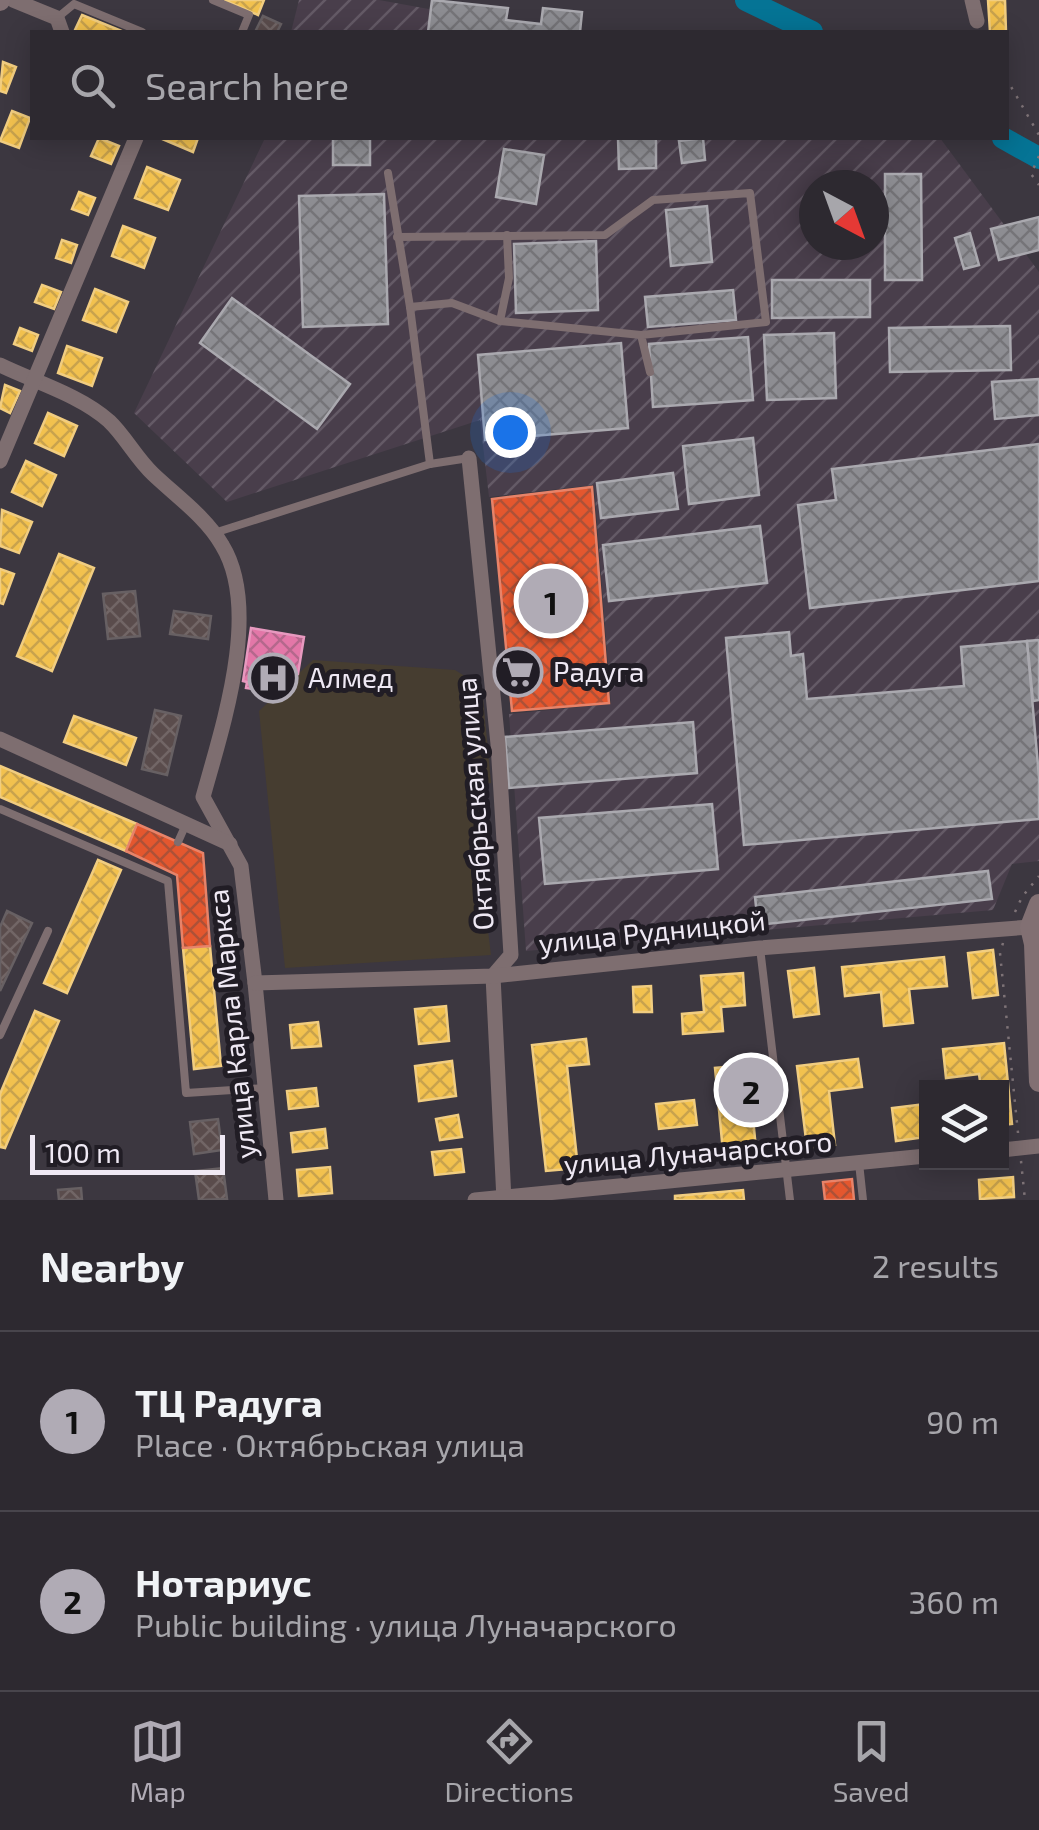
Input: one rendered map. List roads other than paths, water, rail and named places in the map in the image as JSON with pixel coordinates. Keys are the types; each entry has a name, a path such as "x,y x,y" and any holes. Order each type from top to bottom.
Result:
{"street":[{"path":"13,0 59,25"},
{"path":"972,0 976,21"},
{"path":"0,461 135,140"},
{"path":"0,366 95,410 112,424 140,462 214,533"},
{"name":"Октябрьская улица","path":"469,458 498,744 511,955 494,976 504,1198"},
{"name":"улица Карла Маркса","path":"214,533 236,578 242,623 220,737 203,797 240,866 256,982 276,1200"},
{"path":"0,739 230,844"},
{"path":"1039,904 1021,921 1034,944 1039,1082"},
{"name":"улица Рудницкой","path":"256,982 494,976 1021,921"},
{"path":"1009,1149 1039,1146"},
{"name":"улица Луначарского","path":"475,1200 919,1157"}],"lane":[{"path":"213,0 249,15 243,30"},
{"path":"59,25 74,4 137,30"},
{"path":"388,174 430,464"},
{"path":"397,236 605,235 653,200 750,192 766,322 641,334 500,321 452,303 410,308"},
{"path":"500,321 509,278 507,235"},
{"path":"641,334 650,372"},
{"path":"214,533 430,464 469,458"},
{"path":"0,810 164,874 168,881 186,1094 266,1088"},
{"path":"178,842 186,824"},
{"path":"0,1035 48,931"},
{"path":"760,948 790,1200"},
{"path":"860,1163 863,1200"}],"waterway":[{"path":"746,0 808,30"},
{"path":"1007,140 1039,158"}],"place":[{"name":"ТЦ Радуга","path":"551,601"},
{"name":"Радуга","path":"518,672"},
{"name":"Алмед","path":"273,678"},
{"name":"Нотариус","path":"751,1090"}]}
